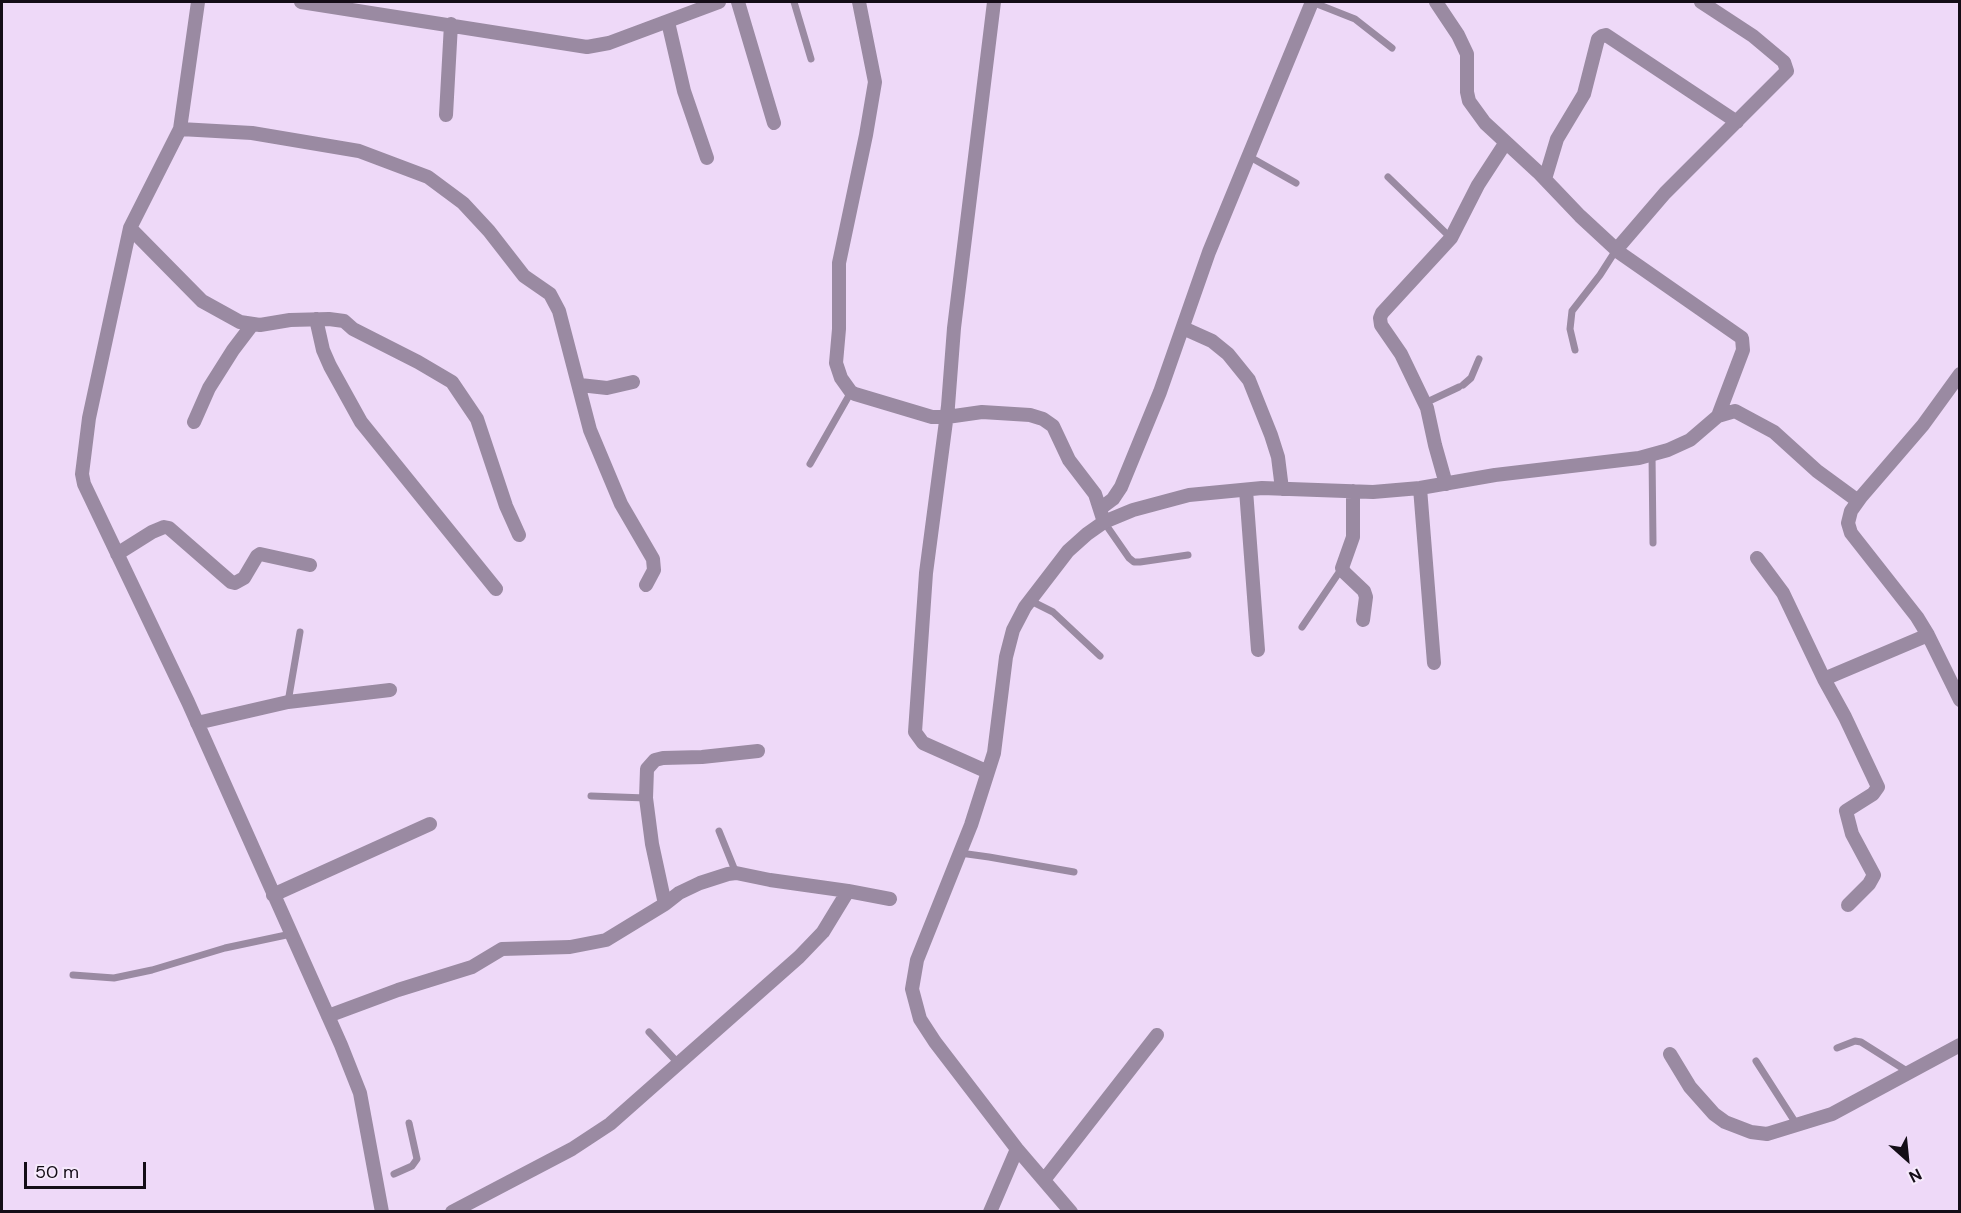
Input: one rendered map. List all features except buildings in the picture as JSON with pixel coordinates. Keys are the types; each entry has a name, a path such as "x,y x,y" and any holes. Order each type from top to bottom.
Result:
{"street":[{"path":"198,2 180,129 130,228 91,408 82,474 84,484 197,723 341,1044 360,1094 382,1179 382,1212"},
{"path":"301,2 586,47 609,43 719,2"},
{"path":"738,2 774,123"},
{"path":"859,2 875,82 839,263 839,329 836,363 841,378 851,392 932,417 982,412 1030,415 1043,419 1053,426 1070,460 1095,494 1104,522"},
{"path":"988,772 923,743 915,732 926,573 947,417 954,328 994,2"},
{"path":"1101,508 1113,500 1121,487 1184,328 1209,252 1312,2"},
{"path":"1436,2 1458,35 1467,54 1469,101 1485,123 1616,250 1742,338 1743,350 1718,416"},
{"path":"1616,250 1665,193 1787,71 1784,62 1753,36 1701,2"},
{"path":"668,22 684,91 707,158"},
{"path":"446,115 451,24"},
{"path":"1545,179 1557,139 1584,94 1598,39 1602,36 1606,35 1737,122"},
{"path":"180,129 252,133 359,151 428,177 463,203 489,231 524,276 550,294 563,321 585,416 621,504 653,559 654,570 645,585"},
{"path":"1446,484 1425,403 1401,354 1381,325 1380,318 1382,313 1451,238 1478,186 1506,142"},
{"path":"130,228 202,302 240,322 252,324 290,320 344,321 353,329 452,382 477,419 506,506 519,535"},
{"path":"316,320 326,358 361,422 496,589"},
{"path":"194,422 209,388 252,324"},
{"path":"1184,328 1212,341 1228,354 1249,380 1278,457 1282,489"},
{"path":"1959,374 1923,425 1858,501 1851,511 1848,523 1851,533 1917,617 1959,700"},
{"path":"579,385 607,388 633,382"},
{"path":"1071,1212 1017,1149 935,1042 921,1019 912,990 916,960 971,825 994,753 1006,657 1013,630 1029,600 1068,551 1104,522 1133,510 1189,495 1282,489 1373,492 1420,488 1506,474 1639,458 1668,450 1689,440 1718,416 1735,411 1774,432 1817,471 1858,501"},
{"path":"1420,488 1434,663"},
{"path":"1246,490 1258,650"},
{"path":"1353,491 1353,537 1342,568 1364,591 1366,597 1363,620"},
{"path":"117,554 164,527 169,528 231,582 236,583 244,578 260,554 310,565"},
{"path":"1757,558 1783,593 1878,787 1873,794 1846,811 1852,834 1874,875 1869,884 1848,905"},
{"path":"1824,679 1928,635"},
{"path":"197,723 288,702 390,690"},
{"path":"665,904 655,861 646,798 647,768 655,760 758,751"},
{"path":"273,895 430,824"},
{"path":"328,1016 398,990 462,971 502,949 570,947 606,940 665,904 678,893 700,883 736,873 890,899"},
{"path":"452,1212 572,1149 610,1124 799,957 823,932 848,891"},
{"path":"1044,1180 1157,1035"},
{"path":"1670,1054 1690,1087 1714,1114 1725,1122 1751,1132 1767,1134 1832,1114 1910,1074 1959,1045"},
{"path":"990,1212 1017,1149"}],"lane":[{"path":"794,2 811,59"},
{"path":"1312,2 1355,19 1392,48"},
{"path":"1250,157 1296,183"},
{"path":"1388,177 1451,238"},
{"path":"1575,350 1570,329 1572,311 1616,250"},
{"path":"1425,403 1461,386 1474,374 1479,359"},
{"path":"810,464 851,392"},
{"path":"1652,454 1653,543"},
{"path":"1104,522 1134,562 1188,555"},
{"path":"1302,627 1342,568"},
{"path":"1029,600 1053,612 1100,656"},
{"path":"288,702 300,632"},
{"path":"591,796 646,798"},
{"path":"719,831 736,873"},
{"path":"960,853 999,858 1074,873"},
{"path":"73,975 114,978 152,970 225,948 291,934"},
{"path":"649,1032 678,1063"},
{"path":"1838,1048 1855,1041 1862,1042 1910,1074"},
{"path":"1756,1061 1797,1125"},
{"path":"394,1174 412,1166 417,1159 409,1123"}]}
